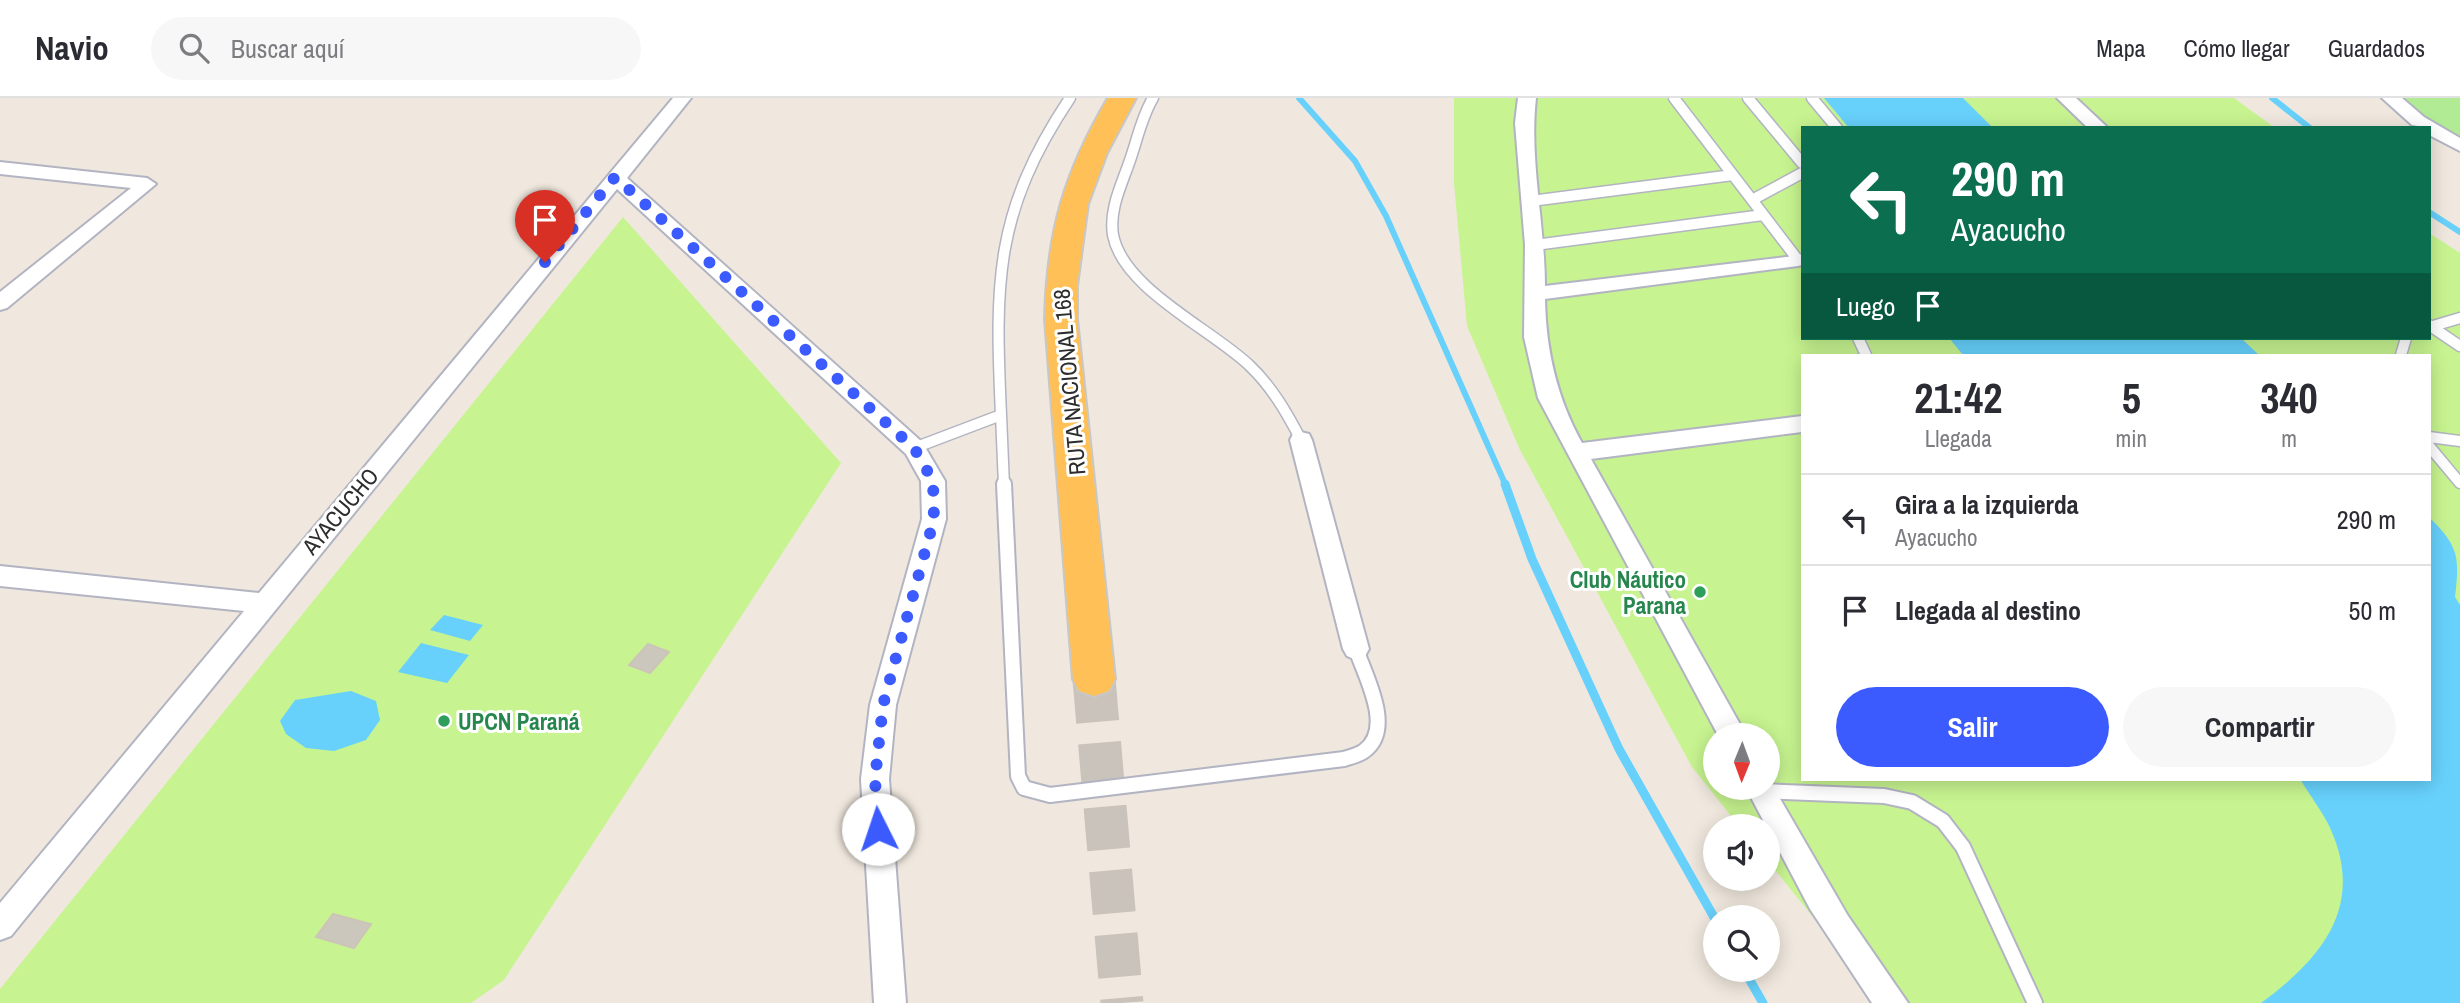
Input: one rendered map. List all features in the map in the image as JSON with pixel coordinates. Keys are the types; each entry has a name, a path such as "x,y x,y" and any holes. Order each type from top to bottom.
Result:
{"highway":[{"name":"RUTA NACIONAL 168","path":"1094,679 1060,319 1060,271 1064,231 1077,184 1122,98"}],"street":[{"name":"AYACUCHO","path":"0,926 263,603 682,98"},
{"path":"1527,98 1524,123 1535,244 1535,337 1549,398 1725,723"},
{"path":"2066,98 2097,126"},
{"path":"2378,98 2413,126"},
{"path":"2391,98 2426,126"},
{"path":"2431,129 2460,146"},
{"path":"2431,137 2460,155"},
{"path":"0,168 146,184 0,303"},
{"path":"615,177 914,448 933,481 934,519 883,705 875,779 890,1003"},
{"path":"1535,294 1800,260"},
{"path":"1578,453 1801,424"},
{"path":"1301,440 1356,649"},
{"path":"0,576 263,603"},
{"path":"1767,800 1817,894 1868,974 1892,1003"}],"lane":[{"path":"1070,98 1040,142 1022,177 1004,233 998,272 996,316 1018,776 1024,788 1050,796 1344,759 1364,751 1374,740 1378,729 1377,715 1356,649"},
{"path":"1153,98 1116,200 1113,226 1115,243 1122,257 1153,291 1240,356 1267,382 1288,412 1301,440"},
{"path":"1674,98 1800,260"},
{"path":"1748,98 1801,162"},
{"path":"1812,98 1835,126"},
{"path":"1752,200 1801,174"},
{"path":"1531,201 1733,175"},
{"path":"1535,244 1763,215"},
{"path":"2431,326 2460,318"},
{"path":"2431,326 2460,346"},
{"path":"914,448 1001,415"},
{"path":"2431,437 2460,441"},
{"path":"2431,448 2460,484"},
{"path":"1780,790 1884,796 1912,803 1943,821 1963,847 2035,1003"}],"green space":[{"name":"Club Náutico Parana","path":"1454,98 2234,98 2272,126 1801,126 1801,340 2431,340 2431,234 2460,253 2460,1003 1882,1003 1780,876 1780,814 1729,814 1718,800 1780,800 1780,723 1703,723 1703,781 1692,767 1520,450 1467,326 1454,183"},
{"path":"2391,98 2460,98 2460,146"},
{"name":"UPCN Paraná","path":"623,217 841,463 504,980 471,1003 0,1003 0,989"}],"water":[{"path":"1824,98 1963,98 1991,126 1847,126"},
{"path":"1951,340 2243,340 2258,354 1962,354"},
{"path":"2431,519 2446,536 2455,552 2455,597 2460,605 2460,1003 2261,1003 2302,968 2318,949 2331,929 2340,907 2343,883 2340,858 2328,823 2301,781 2431,781"},
{"path":"444,615 483,625 470,641 430,630"},
{"path":"421,643 469,655 447,683 398,672"},
{"path":"351,691 376,701 380,720 366,740 334,751 306,748 286,734 280,721 295,700"}],"building":[{"path":"648,644 669,652 650,673 629,665"},
{"path":"333,914 371,924 354,948 316,937"}],"waterway":[{"path":"1299,98 1355,161 1386,216 1506,486"},
{"path":"2272,98 2307,126"},
{"path":"2431,213 2460,232"},
{"path":"1505,484 1532,559 1619,749 1707,905"},
{"path":"1751,982 1763,1003"}],"tunnel":[{"path":"1094,679 1122,1003"}],"place":[{"name":"Club Náutico Parana","path":"1700,592"},
{"name":"UPCN Paraná","path":"444,721"}],"route":[{"path":"545,262 615,177 914,448 933,481 934,519 883,705 875,779 878,829"}]}
